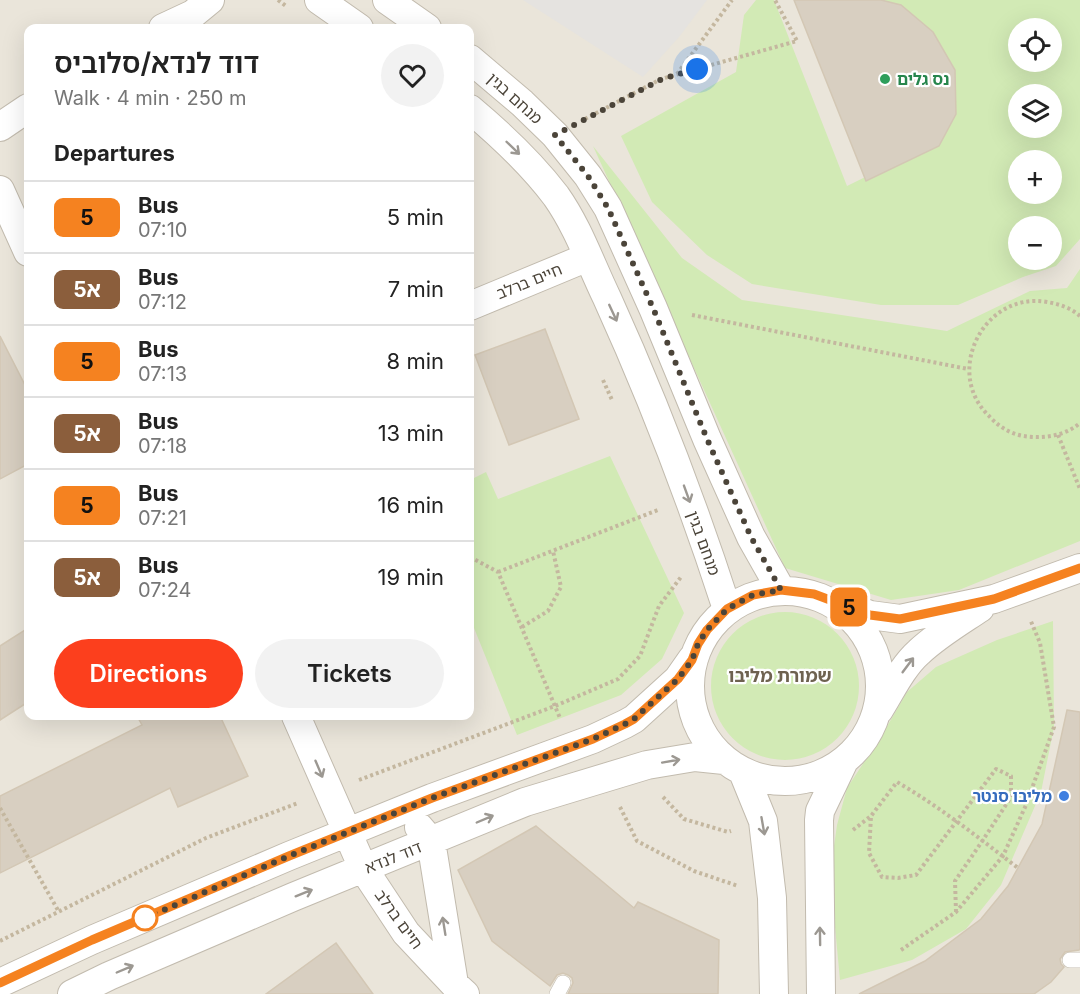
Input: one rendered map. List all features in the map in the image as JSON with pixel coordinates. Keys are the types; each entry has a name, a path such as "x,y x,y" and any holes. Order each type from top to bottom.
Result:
{"street":[{"path":"172,24 193,14 210,0"},
{"path":"319,0 353,24"},
{"path":"387,0 421,24"},
{"name":"מנחם בגין","path":"474,62 555,135 588,176 608,208 751,537 781,590"},
{"path":"0,127 24,111"},
{"name":"מנחם בגין","path":"474,113 527,160 557,198 573,226 618,322 672,454 727,609"},
{"path":"0,190 24,243"},
{"name":"חיים ברלב","path":"474,304 588,257"},
{"path":"774,994 772,898 763,820 733,766 705,739 693,714 689,687 692,660 707,630 727,609 753,595 781,590 814,594 870,615 900,619 994,599 1080,568"},
{"path":"814,594 841,608 862,629 867,638 876,656 881,684 877,714"},
{"path":"733,766 767,780 794,781 819,776 843,763 855,752 868,734 877,714 918,652 946,630 994,599"},
{"path":"0,983 289,856 403,810 593,739 634,719 678,679 692,660"},
{"name":"חיים ברלב","path":"298,720 363,868 406,933 459,989"},
{"name":"דוד לנדא","path":"72,994 109,976 363,868 525,802 646,765 695,757 733,766"},
{"path":"821,994 819,820 820,811 843,763"},
{"path":"403,810 431,841"},
{"name":"חיים ברלב","path":"431,841 459,989"}],"path":[{"path":"677,75 732,0"},
{"path":"555,135 662,79 797,41 775,0"},
{"path":"1080,316 1059,304 1037,301 1016,304 997,314 982,329 972,348 968,369 972,390 981,409 997,424 1016,434 1036,438 1058,435 1080,423"},
{"path":"653,308 968,369"},
{"path":"603,379 612,401"},
{"path":"1058,435 1080,489"},
{"path":"498,572 658,510 662,520"},
{"path":"522,627 548,611 561,587 553,551"},
{"path":"474,559 498,572 572,746"},
{"path":"618,679 640,656 659,606 686,571"},
{"path":"901,950 956,912 1003,856 1026,805 1053,727 1040,644"},
{"path":"871,816 869,853 882,877 898,878 916,875 996,769 1011,776 1011,797 955,881 956,912"},
{"path":"604,777 637,841 694,872 772,898"},
{"path":"850,832 871,816 897,782 928,800 1018,868"},
{"path":"0,808 79,947"}],"shaded area":[{"path":"0,0 1080,0 1080,994 0,994"},
{"path":"523,0 707,0 679,37 643,77"}],"green space":[{"path":"756,0 774,0 847,186 924,148 880,0 1080,0 1080,239 1062,259 1062,216 1008,216 1008,270 1044,270 958,305 881,305 752,284 707,255 652,202 621,136 736,72 744,15"},
{"path":"593,146 682,258 742,300 947,331 1030,291 1067,288 1080,269 1080,541 959,590 891,600 785,568"},
{"path":"610,456 684,613 662,659 621,695 517,735 474,628 474,478 486,472 498,499"},
{"path":"785,612 799,613 813,618 826,624 837,634 847,645 853,658 858,672 858,700 853,714 847,727 837,738 826,748 813,754 799,759 785,760 771,759 757,754 744,748 733,738 723,727 717,714 712,700 711,686 712,672 717,658 723,645 733,634 744,624 757,618 771,613"},
{"path":"1053,621 1054,727 1041,792 1001,885 966,929 912,960 840,980 830,874 837,825 847,788 907,692 936,667 997,640"}],"building":[{"path":"794,0 881,0 901,5 933,32 955,70 956,114 939,146 866,181"},
{"path":"545,329 579,419 509,445 475,355"},
{"path":"0,336 24,383 24,466 0,479"},
{"path":"24,631 24,705 0,720 0,646"},
{"name":"מליבו סנטר","path":"1067,710 1080,712 1080,949 1065,952 1060,959 1064,967 1051,982 1034,994 859,994 925,961 981,919 1008,886 1042,824"},
{"path":"139,720 222,720 248,776 178,807 170,788 0,873 0,796 142,725"},
{"path":"536,826 634,908 638,902 719,940 718,994 568,994 573,983 572,978 568,975 563,973 557,975 550,986 492,941 458,870"},
{"path":"336,943 373,994 266,994"}],"bus line":[{"name":"5","path":"0,983 92,940 289,856 432,798 593,739 625,724 634,719 678,679 692,660 707,630 727,609 753,595 781,590 814,594 870,615 900,619 994,599 1080,568"}],"place":[{"name":"נס גלים","path":"885,79"},
{"name":"מליבו סנטר","path":"1064,796"}],"district":[{"name":"שמורת מליבו","path":"780,676"}],"route":[{"path":"145,918 432,798 593,739 625,724 634,719 678,679 692,660 707,630 727,609 753,595 781,590 751,537 608,208 588,176 555,135 662,79 697,69"}]}
